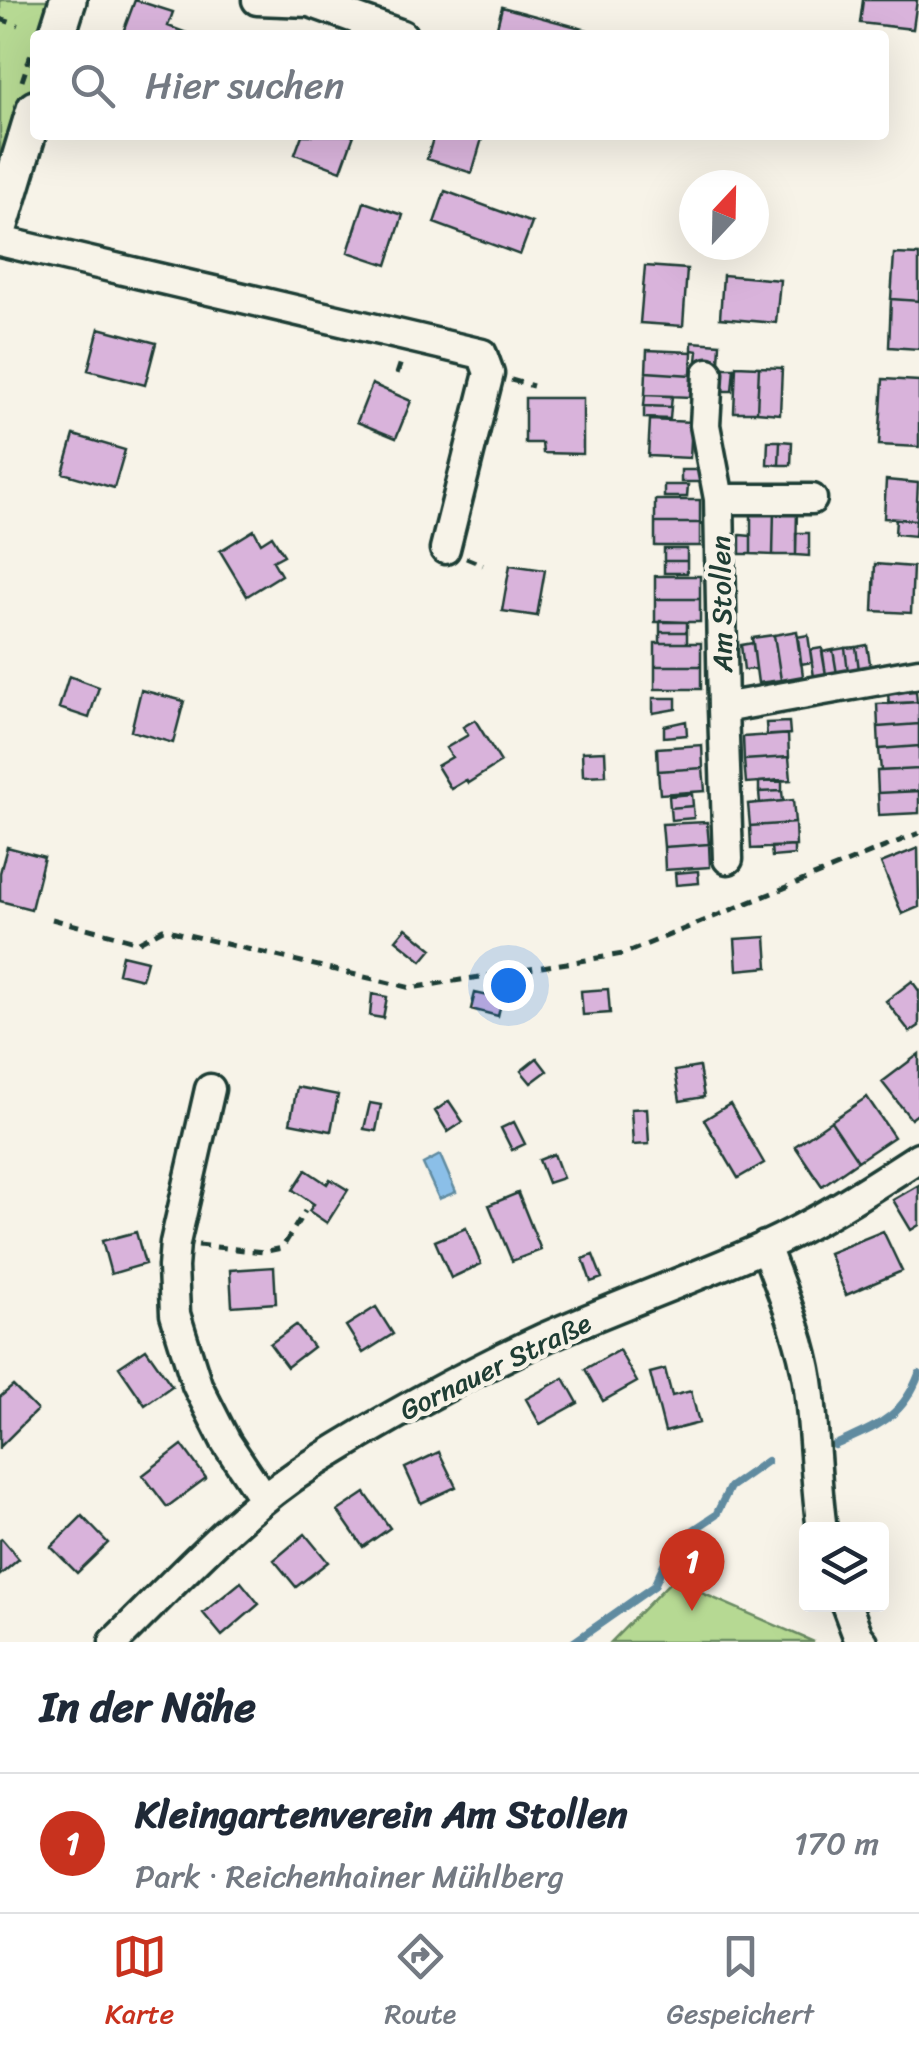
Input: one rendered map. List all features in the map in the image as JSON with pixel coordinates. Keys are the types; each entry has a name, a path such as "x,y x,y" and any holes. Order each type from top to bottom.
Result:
{"main road":[{"path":"59,30 68,0"},
{"path":"0,226 30,126"}],"street":[{"path":"257,0 310,2 388,30"},
{"path":"0,241 482,354 488,374 445,549"},
{"name":"Am Stollen","path":"708,373 705,426 719,499 728,859"},
{"name":"Am Stollen","path":"719,499 812,499"},
{"name":"Am Stollen","path":"723,708 919,674"},
{"path":"210,1089 175,1243 175,1314 198,1385 226,1442 264,1499"},
{"name":"Gornauer Straße","path":"114,1642 204,1552 264,1499 340,1447 544,1338 765,1246 835,1211 919,1156"},
{"path":"765,1246 792,1320 807,1377 821,1522"},
{"path":"849,1612 859,1640"}],"path":[{"path":"0,19 18,25"},
{"path":"52,919 139,942 163,930 411,988 624,954 919,833"},
{"path":"175,1243 263,1252 282,1248 305,1211"}],"green space":[{"path":"0,0 62,0 53,30 30,30 30,107 0,207"},
{"path":"672,1580 814,1642 611,1642"}],"water":[{"path":"440,1155 456,1192 439,1199 423,1164"}],"building":[{"path":"135,0 173,12 168,26 179,30 124,30"},
{"path":"863,0 917,0 913,29 860,23"},
{"path":"502,7 588,30 496,30"},
{"path":"300,140 352,140 341,171 295,154"},
{"path":"433,140 482,140 472,173 427,159"},
{"path":"445,191 532,223 520,255 434,223"},
{"path":"364,202 403,215 387,265 348,252"},
{"path":"894,254 919,255 919,301 891,299"},
{"path":"645,266 687,269 683,326 640,323"},
{"path":"723,275 780,280 776,323 720,318"},
{"path":"891,299 919,301 919,349 889,347"},
{"path":"99,328 156,343 145,385 88,370"},
{"path":"692,342 720,344 719,363 697,361 698,351 692,350"},
{"path":"647,350 692,352 691,375 646,372"},
{"path":"736,366 759,367 757,412 734,412"},
{"path":"759,367 782,368 780,414 757,412"},
{"path":"722,368 734,368 732,391 721,391"},
{"path":"646,372 691,375 690,397 645,395"},
{"path":"883,379 919,381 919,447 879,445"},
{"path":"372,384 411,401 396,438 357,422"},
{"path":"645,395 672,396 671,407 644,406"},
{"path":"525,398 583,398 583,454 543,453 542,443 525,443"},
{"path":"644,406 671,407 670,419 644,418"},
{"path":"650,420 692,422 690,458 648,456"},
{"path":"74,435 125,450 114,488 63,473"},
{"path":"768,441 780,441 779,465 767,464"},
{"path":"780,441 792,442 791,465 779,465"},
{"path":"681,470 704,470 704,482 681,482"},
{"path":"886,480 918,483 916,520 884,518"},
{"path":"664,485 688,485 687,497 664,497"},
{"path":"655,500 700,500 700,523 655,523"},
{"path":"751,509 774,509 773,555 751,554"},
{"path":"774,509 797,510 796,555 773,555"},
{"path":"896,519 916,520 915,536 895,534"},
{"path":"655,523 700,523 700,546 655,546"},
{"path":"254,530 261,543 272,536 284,555 273,561 281,575 247,596 220,551"},
{"path":"796,533 809,533 809,556 796,555"},
{"path":"740,535 751,536 751,554 740,554"},
{"path":"664,549 687,549 687,561 664,561"},
{"path":"664,561 687,561 687,573 664,573"},
{"path":"875,564 913,567 911,613 873,611"},
{"path":"510,565 545,570 537,616 502,611"},
{"path":"655,576 700,576 700,599 655,599"},
{"path":"655,599 700,599 700,622 655,622"},
{"path":"660,621 687,622 687,632 660,632"},
{"path":"797,631 803,676 781,680 774,635"},
{"path":"660,632 687,632 687,643 660,643"},
{"path":"774,635 781,680 758,683 752,638"},
{"path":"808,635 812,662 801,664 797,637"},
{"path":"655,643 701,643 701,666 655,666"},
{"path":"753,643 756,669 744,670 741,645"},
{"path":"867,645 871,669 859,670 856,647"},
{"path":"856,647 859,670 848,672 845,648"},
{"path":"822,648 826,675 814,677 810,650"},
{"path":"845,648 848,672 837,674 833,650"},
{"path":"833,650 837,674 826,675 822,652"},
{"path":"655,666 701,666 701,689 655,689"},
{"path":"69,676 99,687 89,718 59,708"},
{"path":"141,690 184,701 173,743 131,731"},
{"path":"916,691 917,702 889,704 888,693"},
{"path":"653,698 676,698 676,709 653,713"},
{"path":"919,702 919,724 878,727 877,704"},
{"path":"475,720 501,762 451,789 437,766 452,757 446,748 468,735 463,727"},
{"path":"686,721 687,735 664,737 664,726"},
{"path":"789,722 790,734 767,736 766,723"},
{"path":"919,724 919,746 879,749 878,727"},
{"path":"788,734 789,757 744,760 743,737"},
{"path":"702,745 703,768 658,771 657,748"},
{"path":"919,746 919,769 881,771 879,749"},
{"path":"605,751 606,775 583,776 582,752"},
{"path":"789,757 791,780 746,783 744,760"},
{"path":"703,768 705,791 660,794 658,771"},
{"path":"919,769 919,791 878,793 877,771"},
{"path":"782,780 782,791 759,792 759,782"},
{"path":"782,791 783,801 760,803 759,792"},
{"path":"919,791 919,813 879,815 878,793"},
{"path":"692,794 693,806 670,808 669,796"},
{"path":"793,800 795,823 750,826 748,804"},
{"path":"693,806 694,818 671,820 670,808"},
{"path":"707,822 709,844 664,847 662,824"},
{"path":"795,823 796,846 751,849 750,826"},
{"path":"709,844 710,867 665,870 664,847"},
{"path":"794,846 794,855 772,857 771,847"},
{"path":"7,847 44,857 31,909 0,901 0,873"},
{"path":"918,848 919,907 902,914 881,863"},
{"path":"698,871 699,883 676,885 675,873"},
{"path":"406,928 432,949 422,961 396,940"},
{"path":"766,937 768,967 737,970 735,939"},
{"path":"122,955 147,961 142,979 118,973"},
{"path":"912,981 919,991 919,1026 910,1032 886,1001"},
{"path":"608,989 610,1013 583,1015 581,991"},
{"path":"475,993 502,999 498,1016 471,1009"},
{"path":"372,994 387,997 383,1018 370,1016"},
{"path":"919,1054 919,1113 911,1119 882,1082"},
{"path":"537,1058 547,1071 531,1083 521,1071"},
{"path":"699,1067 704,1097 680,1101 675,1071"},
{"path":"297,1087 338,1095 331,1131 290,1123"},
{"path":"867,1097 894,1137 858,1161 831,1121"},
{"path":"449,1101 463,1122 448,1132 435,1111"},
{"path":"370,1103 381,1105 376,1131 364,1129"},
{"path":"730,1104 764,1163 738,1178 704,1120"},
{"path":"647,1108 649,1144 633,1145 631,1109"},
{"path":"831,1121 858,1161 822,1186 795,1146"},
{"path":"514,1122 525,1144 512,1150 501,1128"},
{"path":"554,1154 563,1178 548,1183 539,1160"},
{"path":"306,1170 327,1184 330,1179 348,1190 327,1223 309,1211 314,1204 293,1190"},
{"path":"919,1185 919,1225 911,1230 893,1200"},
{"path":"518,1193 541,1250 512,1261 489,1205"},
{"path":"466,1228 481,1264 451,1278 435,1241"},
{"path":"883,1231 902,1271 846,1295 829,1253"},
{"path":"136,1232 145,1264 111,1274 102,1241"},
{"path":"593,1255 602,1278 591,1282 583,1259"},
{"path":"274,1267 276,1303 232,1306 230,1270"},
{"path":"376,1307 393,1334 363,1353 346,1326"},
{"path":"296,1325 313,1347 287,1367 270,1344"},
{"path":"146,1349 172,1386 145,1405 119,1367"},
{"path":"619,1350 637,1382 603,1401 585,1369"},
{"path":"665,1369 672,1396 691,1391 699,1423 665,1432 650,1373"},
{"path":"564,1378 578,1403 540,1424 526,1399"},
{"path":"13,1386 37,1410 0,1447 0,1397"},
{"path":"182,1445 206,1478 167,1507 143,1475"},
{"path":"439,1452 456,1487 421,1503 405,1468"},
{"path":"365,1493 390,1528 363,1547 338,1511"},
{"path":"82,1516 108,1543 77,1573 51,1547"},
{"path":"305,1534 328,1562 296,1587 274,1560"},
{"path":"0,1540 19,1559 0,1575"},
{"path":"241,1582 259,1604 222,1636 203,1613"}],"waterway":[{"path":"835,1445 896,1411 919,1374"},
{"path":"574,1642 654,1586 664,1564 686,1535 716,1515 730,1487 767,1461"}],"place":[{"name":"Kleingartenverein Am Stollen","path":"692,1611"}]}
